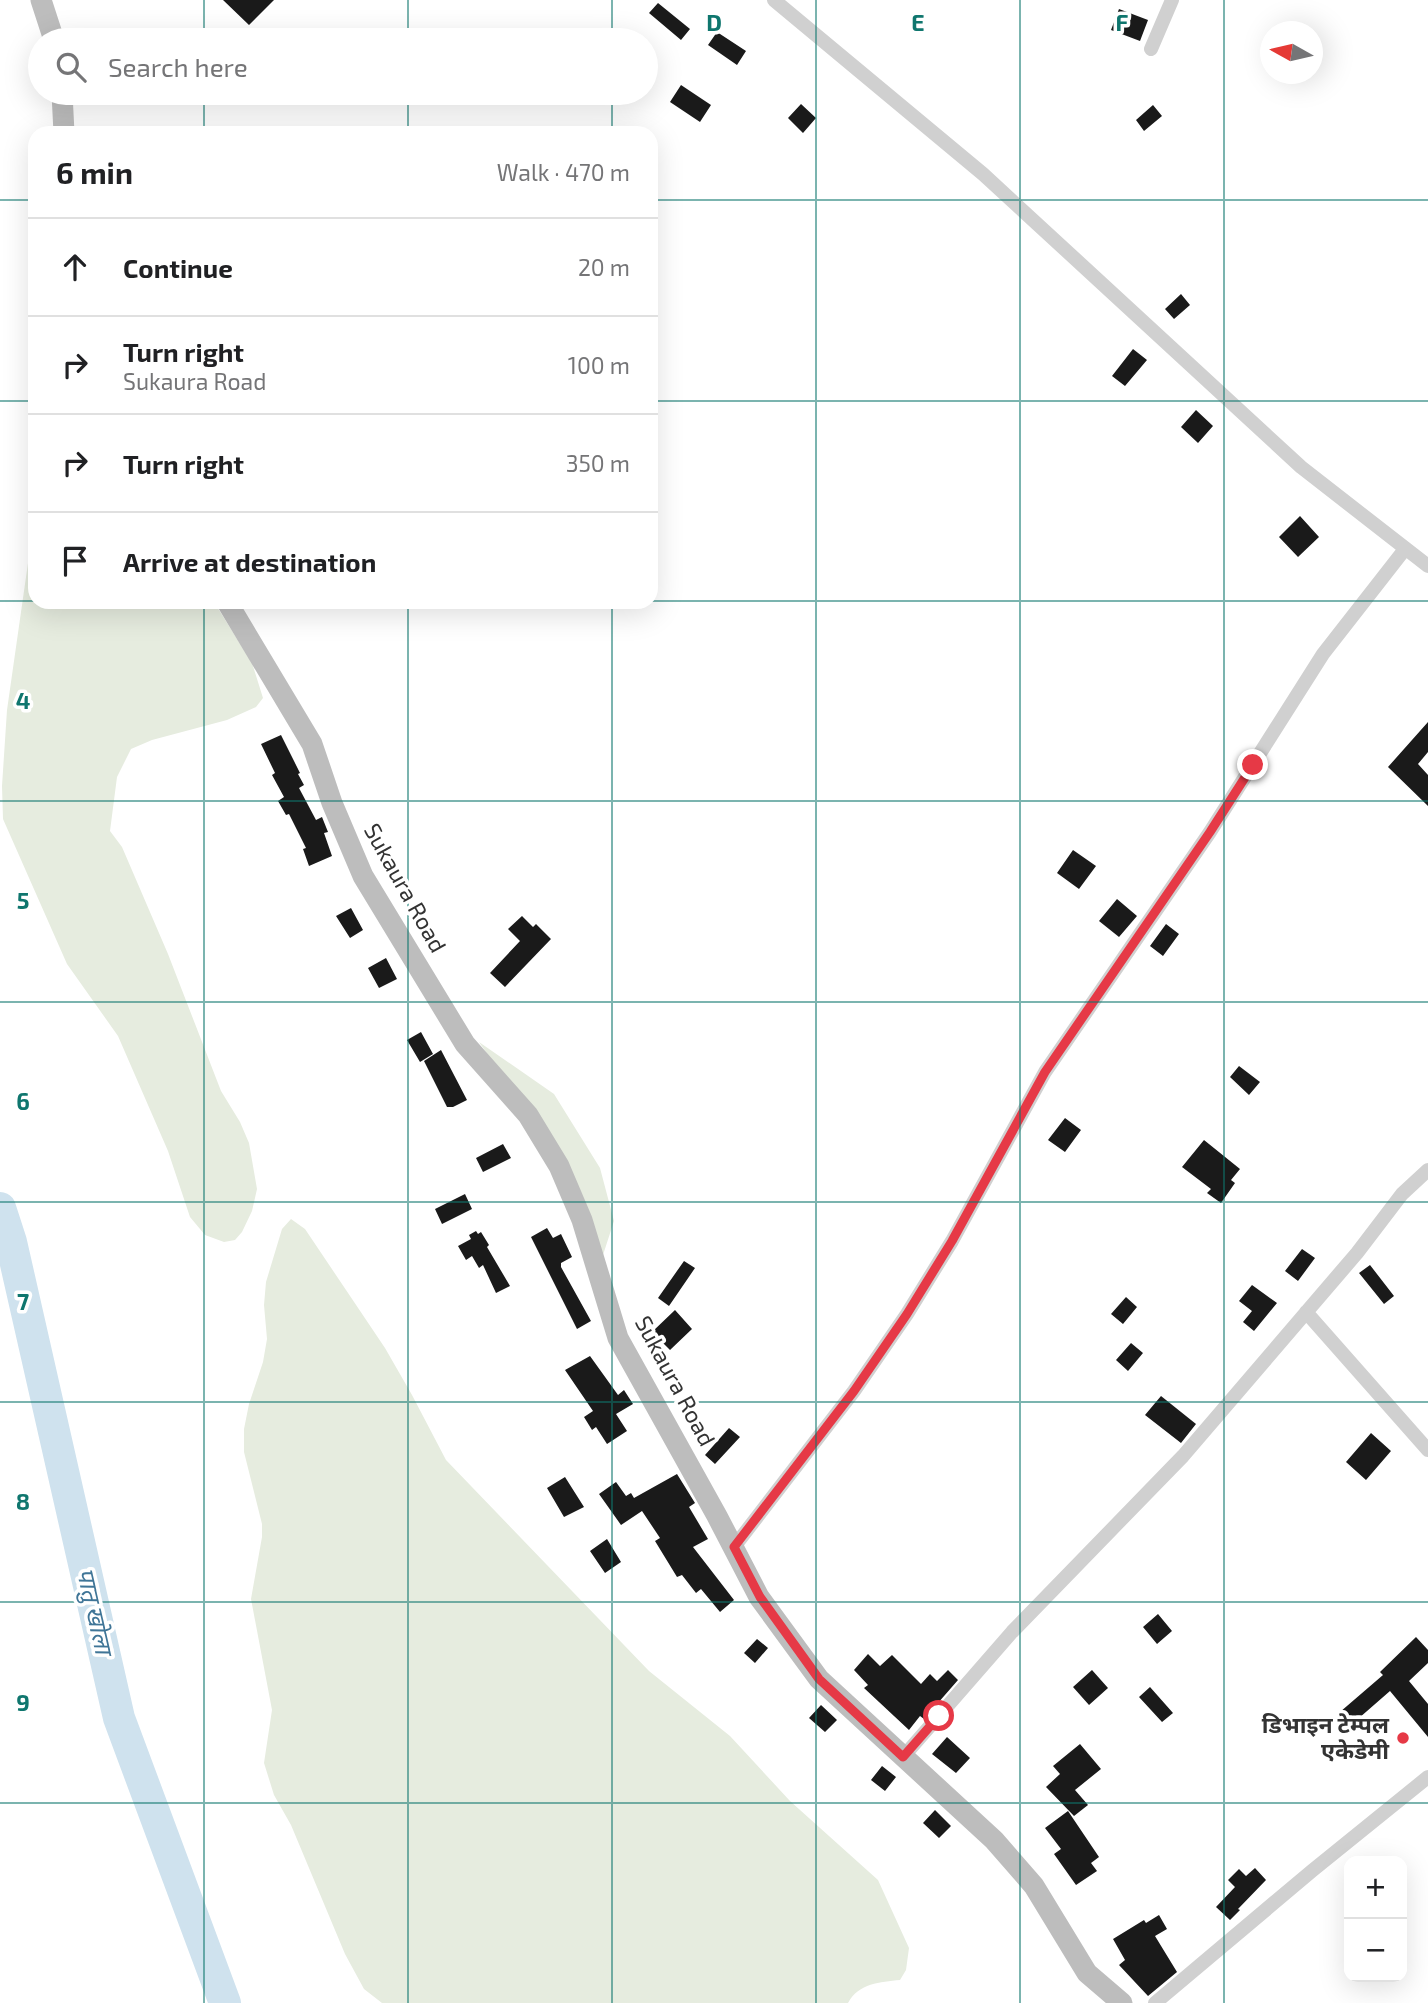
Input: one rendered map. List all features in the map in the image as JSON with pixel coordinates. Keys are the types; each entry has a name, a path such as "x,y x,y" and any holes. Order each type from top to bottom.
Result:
{"street":[{"path":"41,0 50,28"},
{"path":"774,0 984,173 1301,467 1428,566"},
{"path":"1151,49 1172,0"},
{"path":"63,105 64,126"},
{"path":"734,1547 854,1391 907,1314 952,1241 1045,1072 1210,832 1323,654 1405,549"},
{"name":"Sukaura Road","path":"231,609 312,744 332,803 363,876 465,1044 528,1115 559,1166 582,1220 618,1338 760,1597 819,1679 994,1840 1034,1886 1087,1973 1122,2003"},
{"path":"903,1757 1012,1632 1184,1456 1357,1253 1402,1194 1428,1170"},
{"path":"1306,1312 1428,1450"},
{"path":"1154,2003 1428,1777"}],"shaded area":[{"path":"28,563 28,609 218,609 252,663 263,698 256,707 227,720 152,740 131,749 117,777 110,831 122,847 168,954 221,1091 249,1143 257,1189 252,1211 235,1240 224,1242 205,1235 190,1217 168,1151 118,1036 67,964 3,819 2,786 7,710"},
{"path":"479,1042 554,1094 600,1168 614,1221 603,1255 500,1072"},
{"path":"291,1219 305,1229 385,1348 446,1460 649,1671 730,1736 790,1801 878,1880 909,1948 906,1970 900,1980 864,1987 848,2003 382,2003 364,1989 345,1954 291,1825 274,1795 264,1763 272,1710 251,1599 262,1524 244,1452 244,1429 267,1339 264,1305 266,1282 282,1229"}],"building":[{"path":"223,0 274,0 249,25"},
{"path":"658,3 690,29 681,40 649,13"},
{"path":"1119,9 1148,20 1140,41 1111,30"},
{"path":"717,32 746,51 737,65 708,45"},
{"path":"681,85 711,105 700,122 670,102"},
{"path":"801,104 816,118 803,133 788,118"},
{"path":"1153,105 1162,116 1144,131 1136,120"},
{"path":"1181,294 1190,305 1174,319 1165,309"},
{"path":"1133,349 1147,360 1125,386 1112,376"},
{"path":"1196,410 1213,426 1198,443 1181,427"},
{"path":"1300,516 1319,537 1298,557 1279,537"},
{"path":"1428,722 1428,752 1418,764 1428,775 1428,806 1388,767"},
{"path":"281,735 300,773 298,774 304,785 299,788 316,820 322,817 328,832 324,833 332,856 309,866 303,849 306,848 289,814 286,815 278,801 284,797 272,775 275,773 261,744"},
{"path":"1073,850 1096,866 1079,889 1057,873"},
{"path":"1117,899 1137,916 1119,937 1099,921"},
{"path":"351,908 363,930 350,938 336,916"},
{"path":"522,916 533,927 536,924 551,939 505,987 490,973 520,941 508,929"},
{"path":"1166,924 1179,934 1163,956 1150,946"},
{"path":"386,958 397,979 379,988 368,968"},
{"path":"421,1032 433,1054 420,1062 407,1040"},
{"path":"441,1050 467,1100 453,1107 447,1107 424,1061"},
{"path":"1239,1066 1260,1082 1249,1095 1230,1077"},
{"path":"1065,1118 1081,1130 1065,1152 1048,1140"},
{"path":"1204,1140 1240,1169 1231,1180 1235,1183 1221,1203 1207,1193 1211,1189 1182,1167"},
{"path":"503,1144 511,1158 483,1172 476,1158"},
{"path":"465,1194 472,1209 442,1224 435,1209"},
{"path":"547,1228 553,1238 561,1234 572,1257 561,1263 561,1267 591,1321 577,1329 531,1237"},
{"path":"476,1231 478,1234 481,1232 510,1286 496,1293 483,1265 479,1268 472,1256 466,1260 458,1246 471,1239 469,1235"},
{"path":"1302,1249 1315,1258 1298,1281 1285,1271"},
{"path":"684,1261 695,1268 669,1306 658,1298"},
{"path":"1370,1265 1394,1296 1384,1304 1359,1273"},
{"path":"1252,1285 1277,1303 1254,1331 1243,1322 1252,1311 1239,1301"},
{"path":"1126,1297 1137,1307 1123,1324 1111,1314"},
{"path":"675,1310 692,1329 670,1350 652,1332"},
{"path":"1131,1343 1143,1353 1128,1371 1116,1360"},
{"path":"590,1356 618,1395 624,1390 633,1404 616,1414 627,1431 607,1444 596,1427 592,1430 584,1417 593,1411 565,1370"},
{"path":"1161,1396 1196,1424 1181,1443 1145,1415"},
{"path":"729,1428 740,1437 715,1464 705,1455"},
{"path":"1371,1433 1391,1451 1366,1480 1346,1462"},
{"path":"677,1474 695,1503 689,1507 708,1539 693,1547 734,1600 720,1612 701,1589 696,1593 682,1575 677,1577 655,1541 660,1538 642,1511 621,1525 599,1494 616,1482 626,1496 631,1493 634,1498"},
{"path":"565,1477 584,1507 564,1517 547,1488"},
{"path":"607,1539 621,1562 605,1573 590,1551"},
{"path":"1158,1614 1172,1631 1157,1644 1143,1627"},
{"path":"1416,1637 1428,1650 1428,1663 1409,1681 1428,1704 1428,1737 1390,1691 1351,1725 1340,1712 1383,1675 1380,1672"},
{"path":"757,1639 768,1648 755,1663 744,1653"},
{"path":"868,1654 880,1666 892,1655 921,1684 930,1674 937,1681 948,1670 958,1680 924,1719 920,1716 909,1730 864,1688 868,1685 854,1670"},
{"path":"1092,1670 1108,1688 1089,1705 1073,1687"},
{"path":"1150,1687 1173,1713 1162,1722 1139,1697"},
{"path":"821,1705 837,1720 825,1732 809,1718"},
{"path":"947,1737 970,1758 956,1773 932,1754"},
{"path":"1080,1744 1101,1769 1075,1790 1088,1805 1074,1816 1046,1787 1060,1774 1053,1766"},
{"path":"882,1766 896,1777 885,1791 871,1780"},
{"path":"935,1810 951,1826 939,1838 923,1823"},
{"path":"1068,1811 1099,1857 1091,1863 1097,1871 1076,1885 1054,1854 1061,1849 1045,1828"},
{"path":"1255,1868 1266,1880 1230,1920 1216,1907 1235,1887 1228,1880 1239,1869 1246,1876"},
{"path":"1159,1915 1167,1929 1155,1936 1177,1972 1148,1996 1119,1965 1125,1960 1113,1939 1144,1920 1146,1923"}],"waterway":[{"name":"पातु खोला","path":"0,1208 11,1242 119,1718 225,2003"}],"place":[{"name":"डिभाइन टेम्पल एकेडेमी","path":"1403,1738"}],"route":[{"path":"939,1716 903,1757 819,1679 760,1597 734,1547 854,1391 907,1314 952,1241 1045,1072 1253,765"}]}
